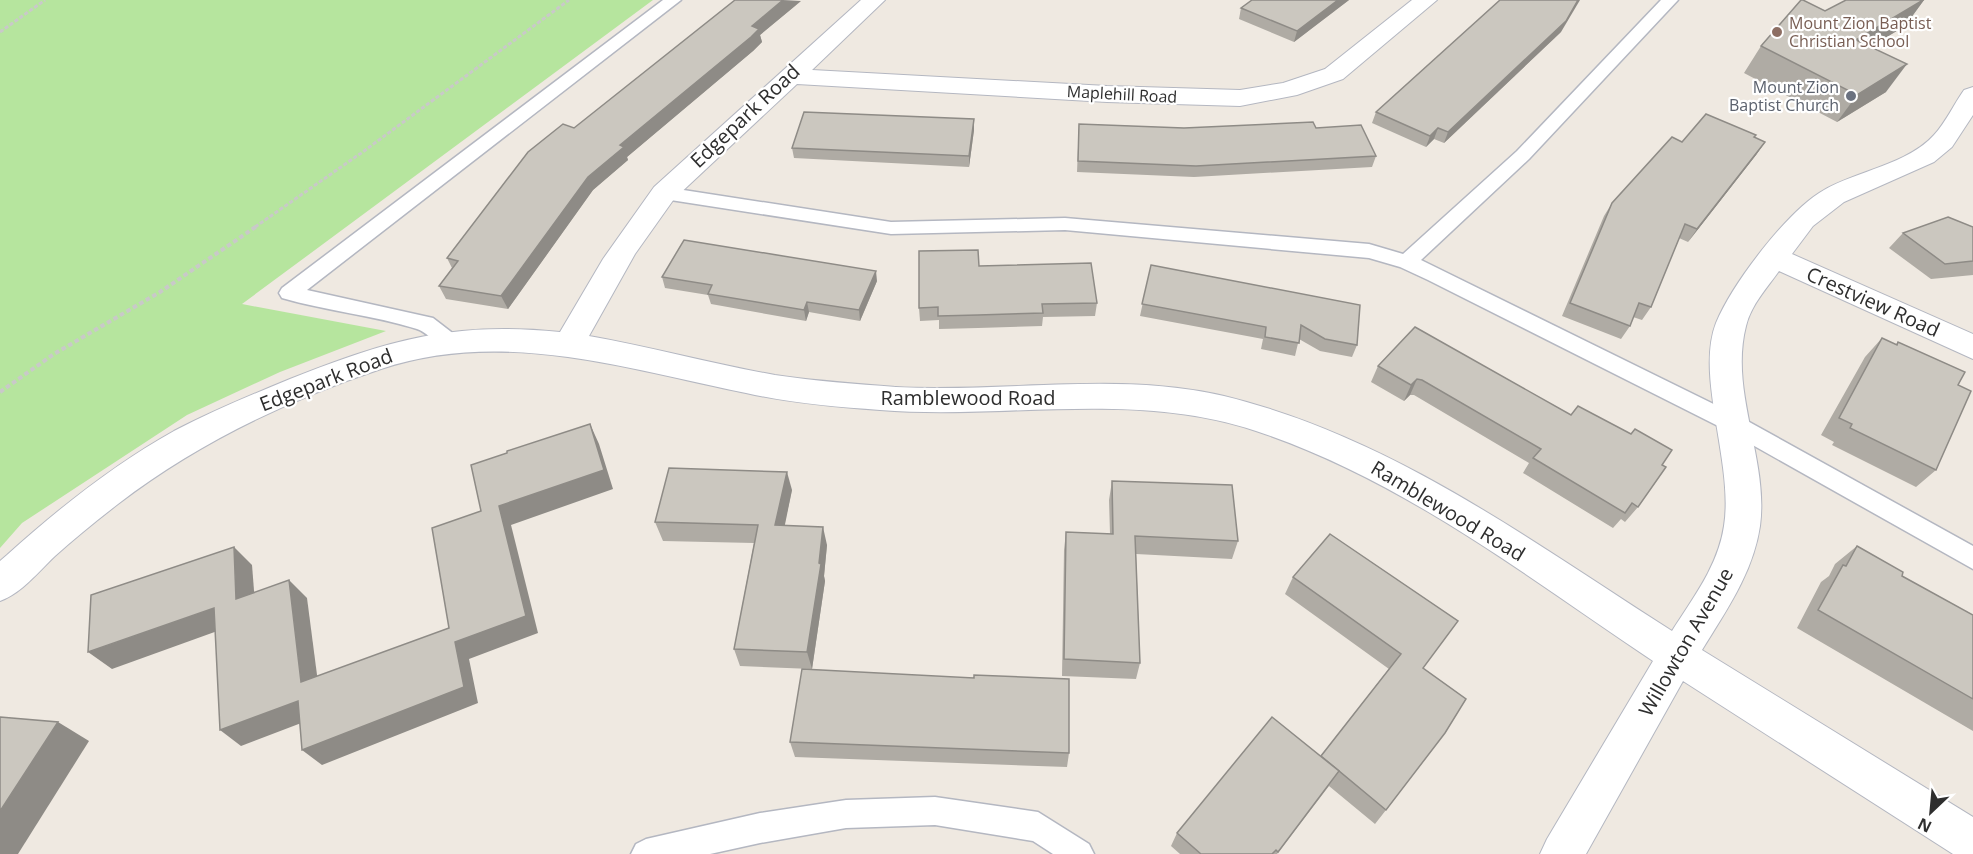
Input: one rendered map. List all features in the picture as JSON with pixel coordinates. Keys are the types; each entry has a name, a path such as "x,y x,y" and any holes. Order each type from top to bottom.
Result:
{"street":[{"name":"Edgepark Road","path":"0,585 40,546 122,482 172,449 232,418 340,371 396,352 452,344 526,341 569,344 639,224 664,193 873,0"},
{"name":"Maplehill Road","path":"789,76 1107,94 1240,98 1287,90 1334,74 1426,0"},
{"name":"Willowton Avenue","path":"1562,854 1677,656 1729,574 1742,526 1743,479 1727,382 1727,346 1731,324 1745,296 1803,219 1834,196 1925,156 1943,141 1973,95"},
{"name":"Crestview Road","path":"1774,257 1973,347"},
{"name":"Ramblewood Road","path":"569,344 773,387 834,395 952,401 1135,398 1187,401 1242,413 1328,444 1399,477 1476,523 1677,656 1973,842"}],"lane":[{"path":"452,344 426,323 289,293 673,0"},
{"path":"1407,262 1523,155 1670,0"},
{"path":"664,193 891,228 1065,224 1369,251 1407,262 1734,424 1973,558"},
{"path":"646,854 760,828 846,814 935,811 1038,826 1079,854"}],"path":[{"path":"0,32 45,0"},
{"path":"0,392 54,354 214,256 364,151 569,0"}],"green space":[{"path":"0,0 653,0 242,304 386,331 280,372 187,415 22,523 0,548"}],"building":[{"path":"735,0 783,0 752,26 759,29 751,37 620,145 624,147 588,177 501,296 439,286 458,261 447,258 528,152 563,124 574,128"},
{"path":"1252,0 1338,0 1297,31 1241,8"},
{"path":"1500,0 1578,0 1566,21 1448,132 1438,128 1430,136 1376,112"},
{"path":"1801,0 1825,11 1846,0 1923,0 1856,40 1907,64 1857,95 1761,46"},
{"path":"804,112 974,119 969,156 792,148"},
{"path":"1706,114 1756,135 1754,137 1765,142 1697,229 1685,224 1651,307 1639,303 1630,326 1570,303 1612,203 1672,137 1682,142"},
{"path":"1313,122 1316,128 1361,125 1376,156 1196,166 1078,161 1079,124 1184,128"},
{"path":"1948,217 1973,227 1973,261 1945,264 1903,233"},
{"path":"684,240 876,271 859,310 807,302 804,310 708,294 712,285 662,277"},
{"path":"978,250 979,266 1091,263 1097,303 1042,304 1043,313 978,315 938,316 938,307 919,308 919,251"},
{"path":"1151,265 1360,305 1357,345 1325,339 1301,325 1299,343 1265,337 1266,327 1142,304"},
{"path":"1415,327 1571,415 1578,406 1631,434 1635,429 1672,450 1662,465 1666,467 1638,507 1632,503 1625,513 1533,458 1541,449 1422,380 1417,379 1411,385 1378,366"},
{"path":"1882,338 1897,345 1898,342 1965,372 1958,385 1971,391 1936,470 1850,428 1852,424 1839,418"},
{"path":"590,424 604,470 499,506 526,616 455,642 464,687 302,750 298,701 220,730 214,608 88,652 91,595 234,547 236,599 289,580 301,682 449,628 432,528 481,511 471,465"},
{"path":"669,468 787,472 775,525 823,527 819,563 821,564 807,652 734,649 758,525 655,522"},
{"path":"1112,481 1232,485 1238,541 1135,536 1140,663 1064,659 1066,532 1113,534"},
{"path":"1330,534 1458,621 1423,668 1466,699 1445,733 1386,810 1321,756 1401,654 1293,577"},
{"path":"1857,546 1903,572 1902,576 1973,615 1973,699 1818,610 1843,565 1846,566"},
{"path":"802,669 974,678 974,675 1069,679 1069,753 790,742"},
{"path":"0,717 58,722 0,811"},
{"path":"1272,717 1339,771 1278,852 1276,850 1272,854 1201,854 1177,833"}],"place":[{"name":"Mount Zion Baptist Christian School","path":"1777,32"},
{"name":"Mount Zion Baptist Church","path":"1851,96"}]}
